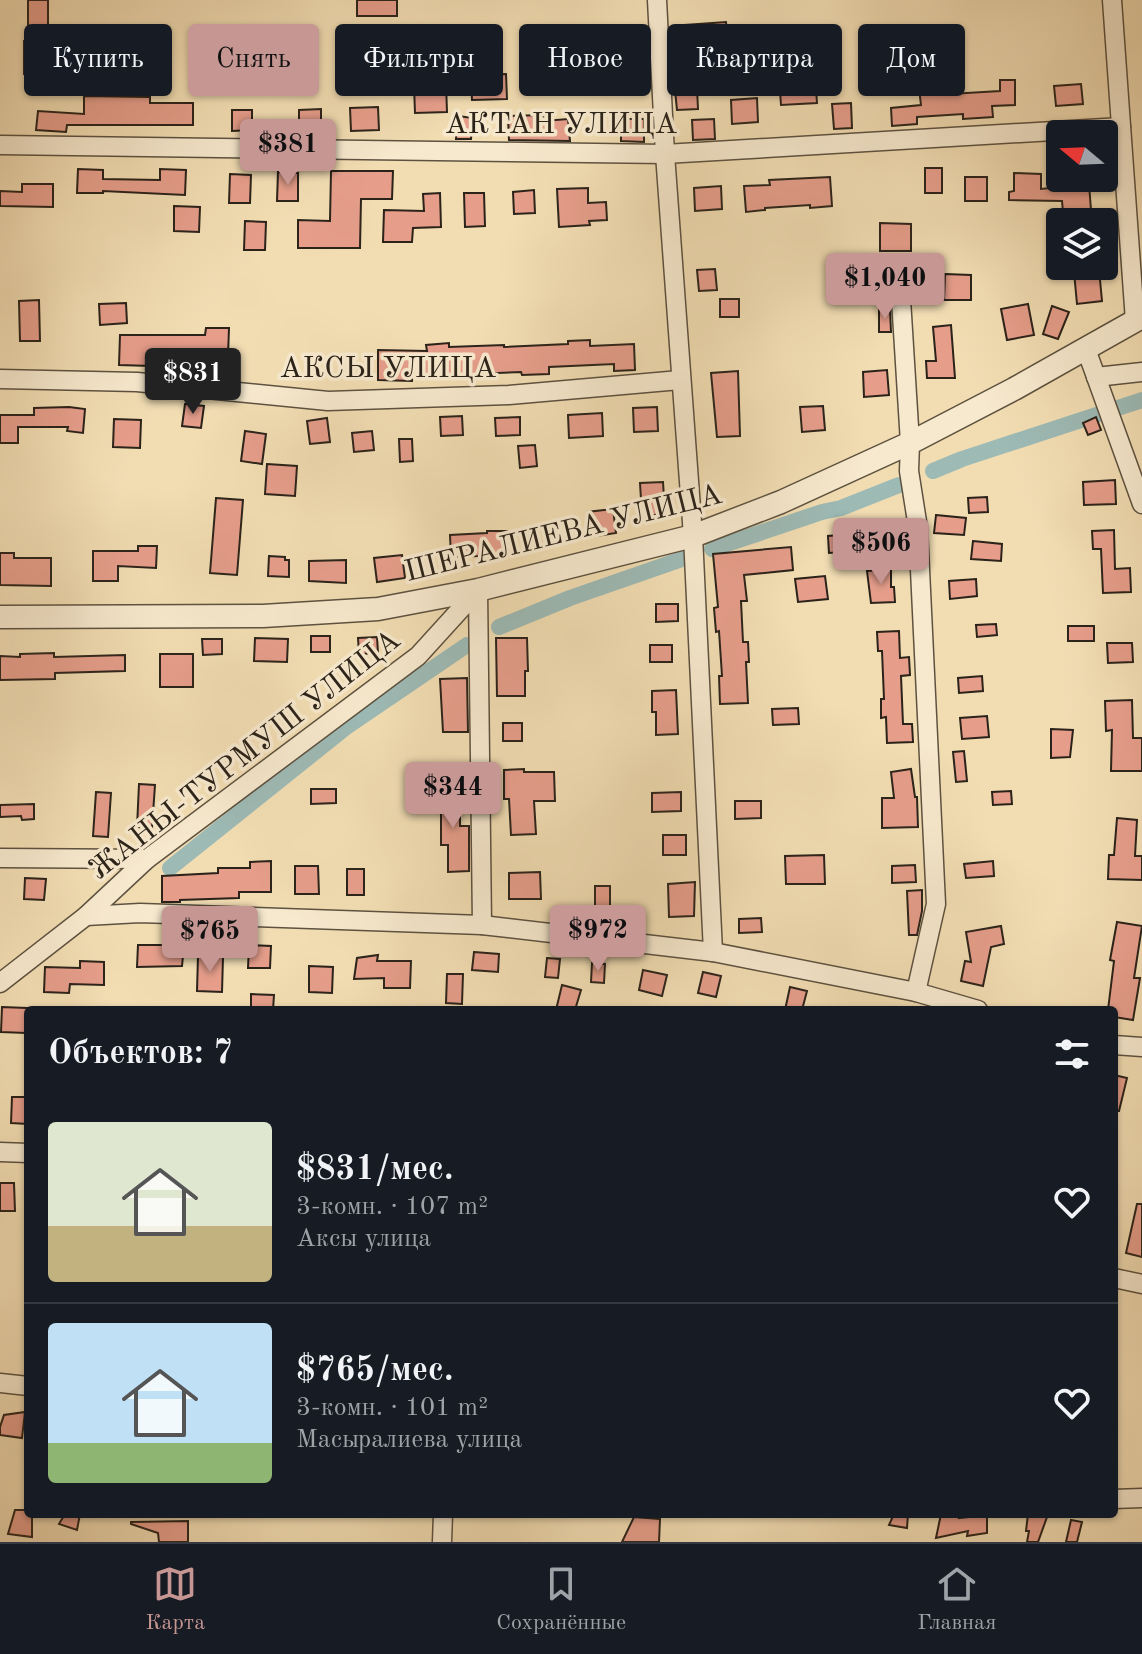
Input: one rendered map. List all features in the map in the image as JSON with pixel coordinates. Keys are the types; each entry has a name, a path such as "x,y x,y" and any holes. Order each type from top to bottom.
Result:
{"street":[{"path":"657,0 680,380 693,536 713,952"},
{"path":"1112,0 1138,319"},
{"name":"АКТАН УЛИЦА","path":"0,145 665,154 1121,127"},
{"path":"901,299 909,471 918,528 936,904 916,992"},
{"name":"ШЕРАЛИЕВА УЛИЦА","path":"0,617 263,616 378,609 478,590 693,536 781,502 910,443 1138,319"},
{"path":"1086,349 1142,504"},
{"path":"1096,377 1142,372"},
{"name":"АКСЫ УЛИЦА","path":"0,379 137,382 328,401 509,395 680,380"},
{"path":"478,590 482,925"},
{"name":"ЖАНЫ-ТУРМУШ УЛИЦА","path":"0,983 86,916 147,859 418,656 478,590"},
{"path":"0,858 147,859"},
{"path":"86,916 140,913 482,925 713,952 916,992 964,1006"},
{"path":"1118,1045 1142,1047"},
{"path":"0,1152 24,1153"},
{"path":"1118,1279 1142,1284"},
{"path":"0,1383 24,1386"},
{"path":"1118,1499 1142,1498"},
{"path":"442,1542 443,1518"}],"building":[{"path":"28,0 48,0 48,24 28,24"},
{"path":"357,0 397,0 397,16 357,16"},
{"path":"503,74 506,74 507,99 472,100 472,96 503,96"},
{"path":"1000,80 1015,80 1015,105 992,106 993,117 963,119 963,114 917,117 917,124 892,126 891,108 921,105 920,96 965,96 965,93 1000,91"},
{"path":"1081,84 1083,104 1056,106 1054,86"},
{"path":"84,96 150,97 150,103 193,103 193,125 67,125 66,132 36,130 38,111 84,114"},
{"path":"414,96 446,96 447,112 415,113"},
{"path":"676,96 697,96 698,109 677,110"},
{"path":"780,96 816,96 817,103 781,105"},
{"path":"757,98 758,122 732,124 731,100"},
{"path":"851,103 852,128 834,129 832,104"},
{"path":"378,107 379,130 351,131 350,108"},
{"path":"321,109 321,129 299,130 299,110"},
{"path":"232,110 252,110 252,130 232,131"},
{"path":"543,115 544,121 568,119 570,141 509,140 508,116"},
{"path":"458,116 473,118 471,139 456,139"},
{"path":"621,119 644,119 644,142 621,141"},
{"path":"714,119 715,139 693,140 692,120"},
{"path":"925,168 942,168 942,193 925,193"},
{"path":"78,169 103,170 103,179 160,180 160,169 186,170 185,195 103,191 77,193"},
{"path":"331,171 393,171 392,199 361,199 360,248 298,248 298,220 330,221"},
{"path":"278,172 298,173 298,201 277,201"},
{"path":"1014,173 1041,174 1041,189 1046,188 1046,192 1090,192 1091,208 1063,208 1062,201 1009,200 1009,192 1014,191"},
{"path":"230,174 251,175 250,203 229,203"},
{"path":"830,177 832,206 765,208 746,212 744,186 770,185 769,180"},
{"path":"965,177 987,177 987,201 965,201"},
{"path":"22,184 53,184 53,207 0,206 0,191 22,192"},
{"path":"721,186 722,209 695,211 694,188"},
{"path":"588,188 588,203 606,202 607,220 589,221 590,225 559,227 557,189"},
{"path":"534,190 535,213 514,214 513,192"},
{"path":"440,193 441,227 413,228 412,242 383,242 384,210 424,211 423,194"},
{"path":"464,193 484,193 485,226 465,227"},
{"path":"174,206 200,207 199,232 174,231"},
{"path":"245,221 266,222 265,250 244,250"},
{"path":"880,223 911,224 911,251 880,251"},
{"path":"870,263 883,263 884,280 871,281"},
{"path":"715,269 717,290 699,291 697,270"},
{"path":"945,274 971,275 971,300 944,300"},
{"path":"1075,280 1100,280 1102,301 1077,304"},
{"path":"720,299 739,299 739,317 720,317"},
{"path":"39,300 40,341 20,341 19,301"},
{"path":"126,303 127,323 100,325 99,304"},
{"path":"1028,304 1034,335 1007,340 1001,309"},
{"path":"1052,306 1069,312 1058,339 1043,334"},
{"path":"879,310 890,310 891,332 879,332"},
{"path":"951,325 955,378 927,378 926,361 936,361 933,327"},
{"path":"206,328 229,328 228,356 192,355 192,362 151,361 151,366 119,365 120,335 205,335"},
{"path":"590,340 590,346 634,344 635,370 614,371 614,364 549,367 549,374 522,375 521,372 412,377 412,381 378,380 378,350 427,351 426,345 449,343 449,347 504,347"},
{"path":"887,370 889,395 864,397 863,372"},
{"path":"738,371 740,436 717,437 711,373"},
{"path":"185,404 204,406 201,428 182,426"},
{"path":"823,406 825,430 802,432 800,407"},
{"path":"657,407 658,431 634,432 633,408"},
{"path":"34,408 85,409 83,433 67,431 68,427 18,427 18,443 0,443 0,415 34,415"},
{"path":"602,413 603,436 569,438 568,415"},
{"path":"462,416 463,435 441,436 440,417"},
{"path":"520,417 520,435 496,436 495,418"},
{"path":"1096,417 1101,430 1088,435 1083,423"},
{"path":"327,418 330,442 310,444 307,421"},
{"path":"114,419 141,420 140,448 113,447"},
{"path":"245,431 266,434 262,464 241,461"},
{"path":"372,431 374,450 354,452 352,433"},
{"path":"399,439 412,439 413,461 400,462"},
{"path":"535,445 537,466 520,468 518,446"},
{"path":"267,464 297,466 295,496 265,494"},
{"path":"1115,480 1116,504 1084,505 1083,482"},
{"path":"663,482 665,514 642,516 640,483"},
{"path":"987,497 988,512 969,513 968,498"},
{"path":"216,498 243,500 237,575 210,573"},
{"path":"613,509 616,533 590,537 587,512"},
{"path":"936,515 966,518 964,535 934,533"},
{"path":"1114,530 1115,569 1130,568 1131,592 1103,593 1101,549 1093,549 1092,531"},
{"path":"507,531 507,554 451,557 450,535"},
{"path":"852,534 853,551 829,553 828,536"},
{"path":"973,541 1002,544 1001,561 971,559"},
{"path":"138,546 157,546 156,568 118,566 118,581 93,581 93,551 138,551"},
{"path":"791,547 793,570 744,575 747,601 741,601 743,642 748,642 748,703 720,704 719,676 722,676 714,608 718,607 713,554"},
{"path":"0,553 14,553 14,558 51,558 51,586 0,585"},
{"path":"402,555 405,578 377,582 374,558"},
{"path":"269,556 289,560 289,577 268,576"},
{"path":"346,560 346,583 309,581 309,561"},
{"path":"891,569 895,602 871,603 867,571"},
{"path":"825,576 828,599 798,602 795,579"},
{"path":"976,579 977,596 950,599 949,581"},
{"path":"656,604 678,604 678,621 656,622"},
{"path":"996,624 997,635 977,637 976,625"},
{"path":"1068,626 1094,626 1094,641 1068,641"},
{"path":"899,631 900,658 909,657 910,675 901,676 903,724 912,724 913,742 887,743 886,717 881,718 881,699 884,699 882,651 878,651 877,632"},
{"path":"311,636 330,636 330,652 311,652"},
{"path":"377,637 378,653 359,654 358,638"},
{"path":"255,638 288,639 287,662 254,661"},
{"path":"496,638 527,638 525,696 497,696"},
{"path":"202,639 222,639 222,654 203,655"},
{"path":"1107,643 1132,643 1133,662 1108,663"},
{"path":"650,645 672,645 672,662 650,662"},
{"path":"54,653 54,657 125,655 125,671 55,673 55,679 0,680 0,656"},
{"path":"160,654 193,654 193,687 160,687"},
{"path":"982,676 983,691 959,693 958,678"},
{"path":"467,678 468,732 443,732 440,679"},
{"path":"676,690 678,734 656,735 652,691"},
{"path":"1132,700 1133,738 1142,738 1142,771 1111,771 1112,730 1106,731 1105,701"},
{"path":"798,708 799,724 773,725 772,709"},
{"path":"987,716 989,737 962,739 960,718"},
{"path":"503,723 522,723 522,741 503,741"},
{"path":"1051,729 1073,730 1070,757 1051,758"},
{"path":"964,751 967,781 956,782 953,752"},
{"path":"524,769 524,772 554,772 555,801 534,801 536,834 511,835 509,799 504,799 504,770"},
{"path":"911,769 917,797 918,827 882,828 882,798 894,798 891,772"},
{"path":"139,784 155,785 152,828 137,827"},
{"path":"311,789 336,789 336,803 311,804"},
{"path":"436,789 460,789 460,826 469,826 469,871 448,872 448,845 441,845 441,809 436,809"},
{"path":"1011,791 1012,804 993,805 992,792"},
{"path":"96,792 111,793 108,837 93,836"},
{"path":"681,792 681,811 652,812 652,793"},
{"path":"735,801 761,801 761,818 735,819"},
{"path":"34,804 34,819 0,817 0,805"},
{"path":"1117,818 1137,820 1135,856 1142,856 1142,880 1108,879 1109,855 1114,855"},
{"path":"663,835 686,835 686,855 663,855"},
{"path":"824,855 825,884 786,884 785,856"},
{"path":"271,861 271,892 239,892 239,898 162,902 162,876 218,873 218,868 250,868 250,862"},
{"path":"993,861 994,876 966,878 964,864"},
{"path":"915,865 916,882 892,883 892,866"},
{"path":"295,866 318,866 319,894 295,894"},
{"path":"347,869 364,869 364,895 347,895"},
{"path":"540,872 541,899 509,899 509,873"},
{"path":"25,878 46,879 44,900 24,899"},
{"path":"695,882 694,916 669,917 668,884"},
{"path":"595,886 610,886 610,909 595,909"},
{"path":"922,890 917,935 909,935 907,891"},
{"path":"761,918 762,932 739,933 739,919"},
{"path":"1117,922 1142,926 1134,978 1140,978 1133,1020 1118,1018 1118,1006 1108,1006 1114,961 1110,960"},
{"path":"1001,926 1004,944 991,947 983,986 961,981 965,961 971,962 966,932"},
{"path":"138,945 184,945 182,966 137,967"},
{"path":"249,945 271,946 270,968 248,968"},
{"path":"474,952 499,954 498,972 472,970"},
{"path":"378,955 377,961 411,961 410,988 384,988 384,978 354,979 357,958"},
{"path":"198,956 223,957 222,992 197,991"},
{"path":"547,958 560,959 558,978 545,977"},
{"path":"80,961 104,962 104,985 70,984 69,993 44,992 45,967 80,968"},
{"path":"592,963 605,964 604,983 591,982"},
{"path":"309,966 333,967 332,993 309,992"},
{"path":"643,970 667,975 662,996 639,990"},
{"path":"703,972 721,976 716,997 698,993"},
{"path":"447,974 463,974 462,1004 446,1003"},
{"path":"562,985 581,990 576,1006 557,1006"},
{"path":"790,987 807,991 803,1006 786,1006"},
{"path":"251,994 274,995 273,1006 251,1006"},
{"path":"2,1007 24,1008 24,1033 1,1032"},
{"path":"1118,1076 1127,1078 1118,1111"},
{"path":"12,1097 24,1097 24,1124 11,1123"},
{"path":"0,1183 14,1183 15,1211 0,1211"},
{"path":"1137,1204 1142,1204 1142,1257 1126,1253"},
{"path":"24,1412 22,1438 0,1435 4,1415"},
{"path":"15,1510 24,1510 24,1518 32,1518 32,1537 8,1534"},
{"path":"63,1518 79,1518 77,1530 59,1524"},
{"path":"634,1518 660,1519 659,1542 622,1542"},
{"path":"892,1518 908,1518 907,1528 889,1525"},
{"path":"940,1518 987,1518 987,1533 967,1536 968,1531 936,1538"},
{"path":"1028,1518 1047,1518 1038,1542 1027,1542 1029,1531 1026,1531"},
{"path":"1071,1520 1082,1522 1077,1542 1066,1542"},
{"path":"188,1521 188,1542 159,1542 158,1533 131,1524 131,1522"}],"waterway":[{"path":"933,471 1142,400"},
{"path":"712,549 841,508 899,485"},
{"path":"499,627 570,598 685,558"},
{"path":"170,868 345,728 467,645"}]}
